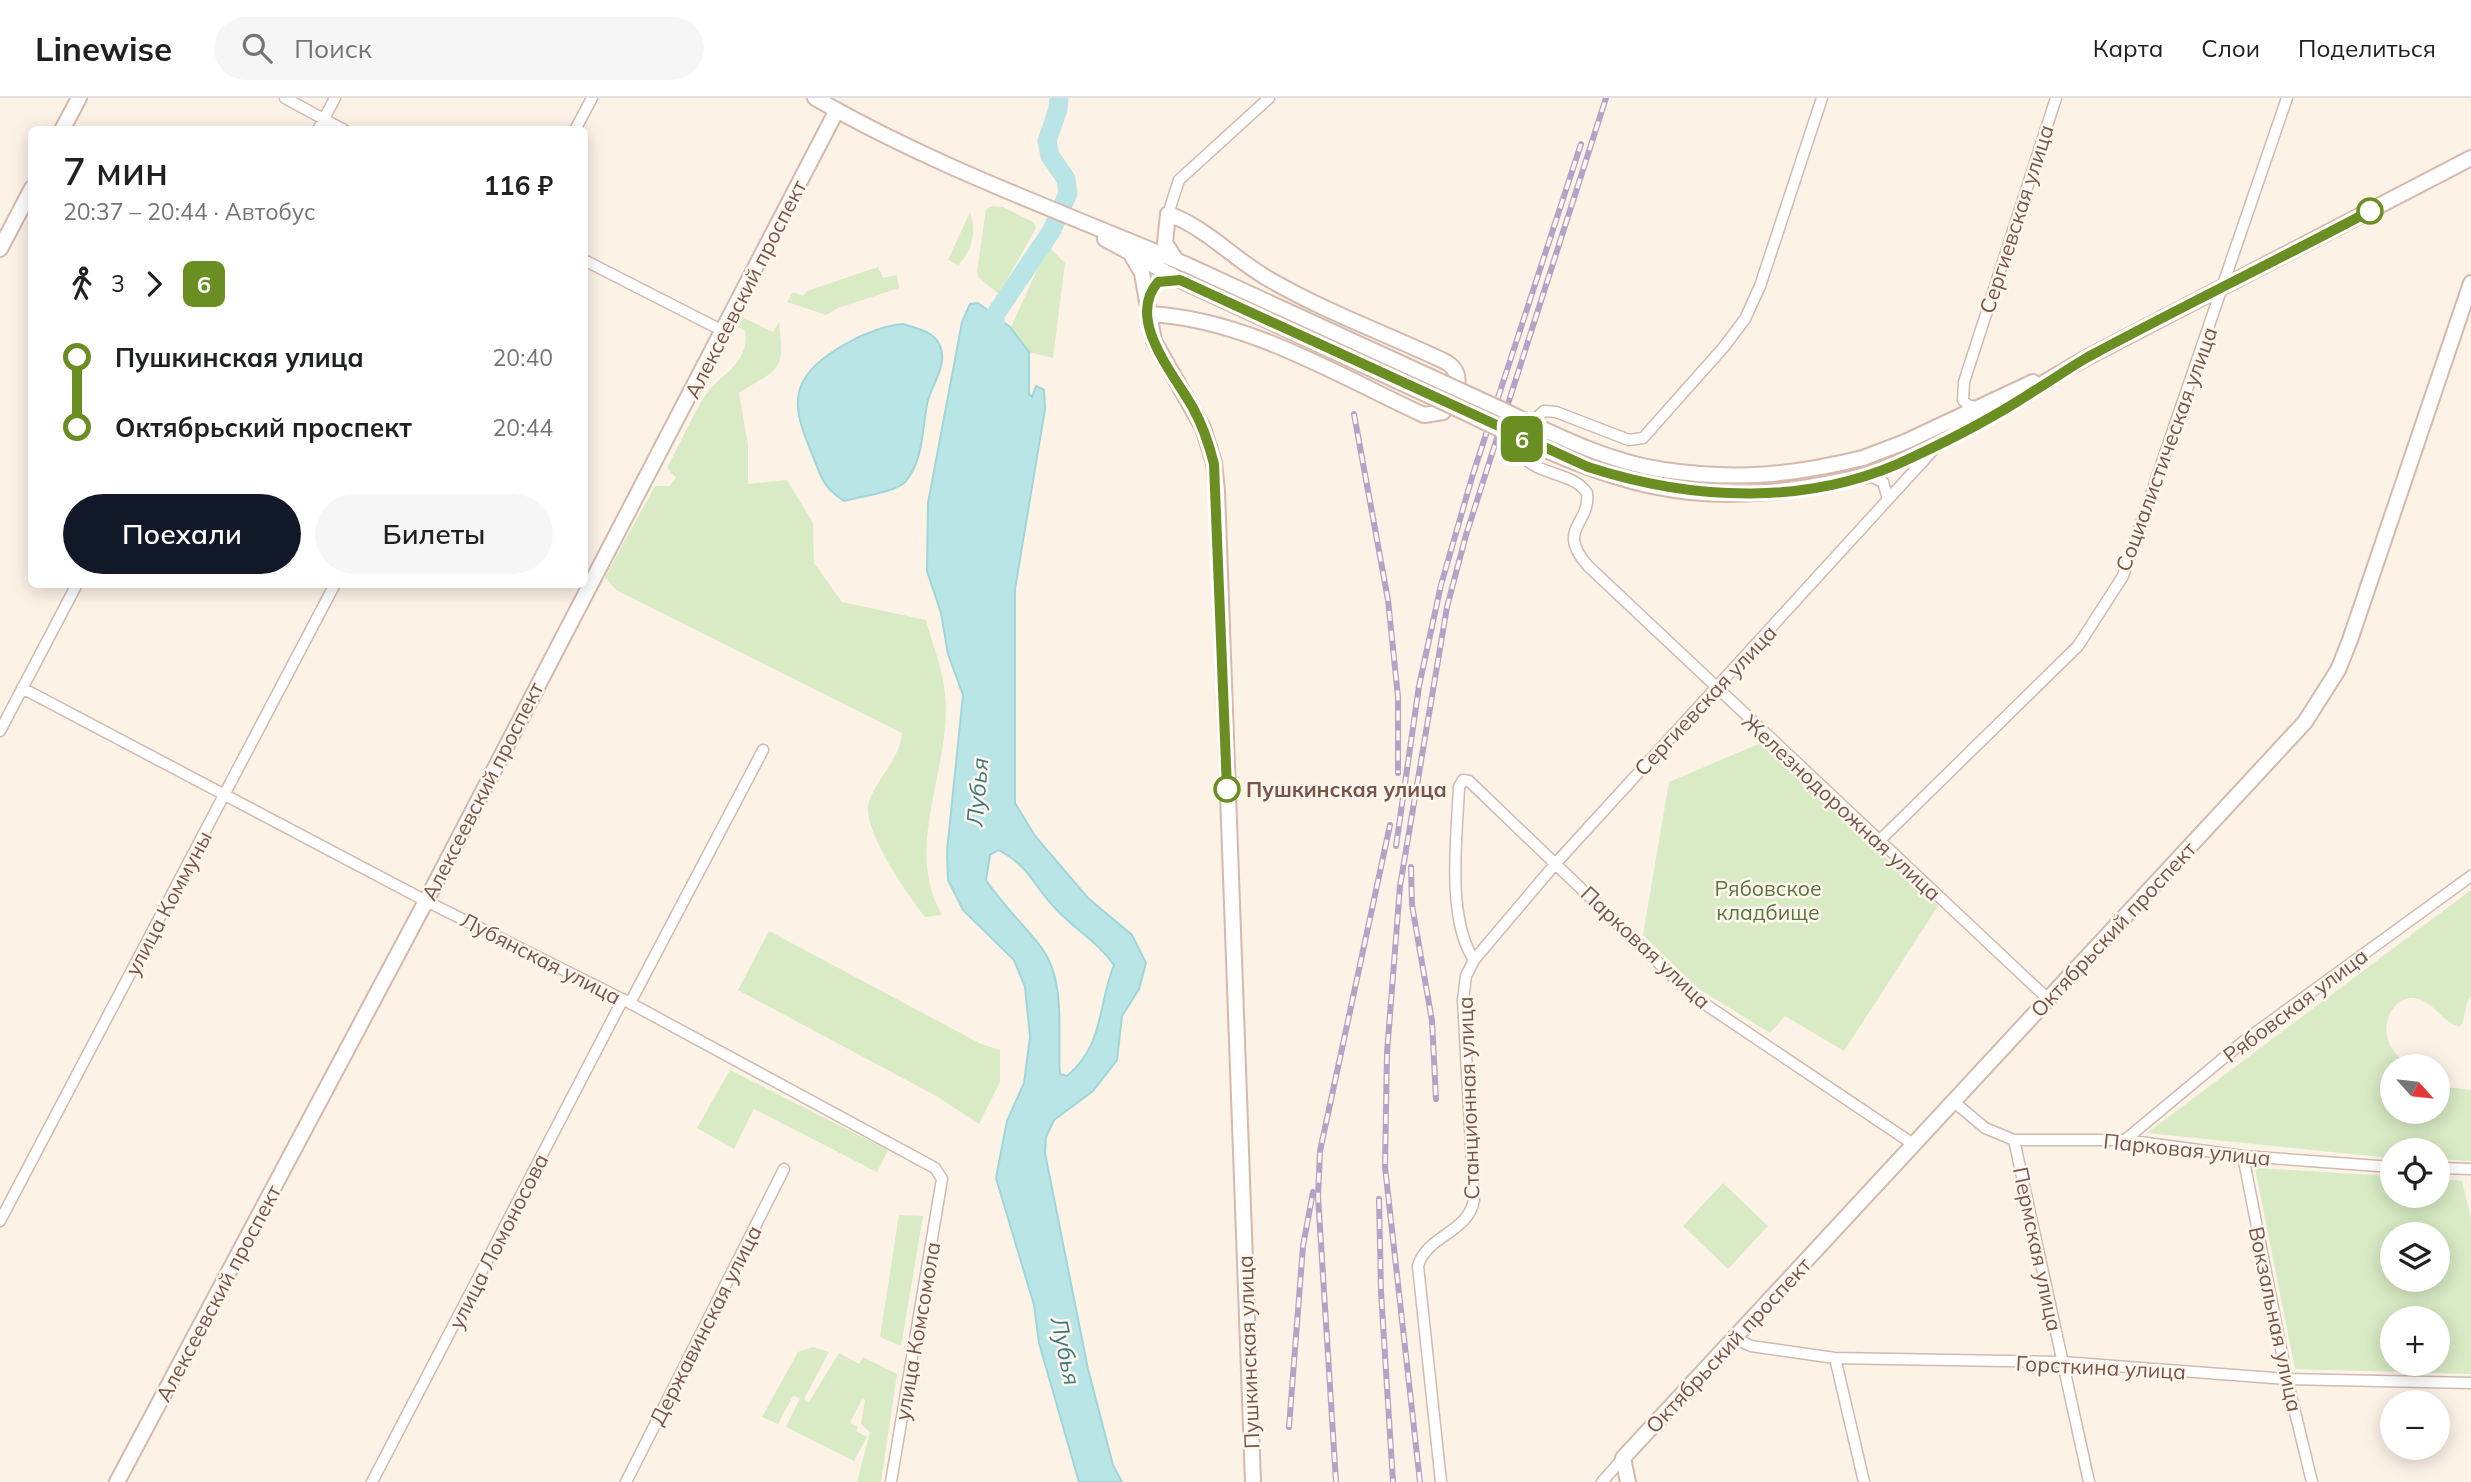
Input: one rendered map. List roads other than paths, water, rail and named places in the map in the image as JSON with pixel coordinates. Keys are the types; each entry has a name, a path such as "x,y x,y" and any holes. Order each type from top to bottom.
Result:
{"street":[{"path":"64,126 79,98"},
{"path":"285,98 337,126"},
{"path":"320,126 335,98"},
{"path":"577,126 592,98"},
{"path":"815,98 840,104 1135,250 1180,280 1520,438 1627,480 1660,488 1718,494 1763,494 1807,489 1868,475 1912,458 2035,391 2058,374 2471,158"},
{"path":"1182,263 1165,243 1168,214 1179,180 1269,98"},
{"name":"Железнодорожная улица","path":"1822,98 1760,286 1745,319 1643,438 1629,440 1556,412 1544,411 1538,415 1525,443 1524,457 1536,467 1583,487 1588,500 1573,538 1578,554 1714,688 2048,999"},
{"name":"Сергиевская улица","path":"1982,407 1975,408 1963,400 1964,382 2056,98"},
{"name":"Социалистическая улица","path":"1878,842 2078,646 2123,576 2287,98"},
{"name":"Алексеевский проспект","path":"117,1482 426,901 840,104"},
{"path":"0,249 28,196"},
{"path":"1135,250 1154,238 1168,214"},
{"path":"1149,314 1201,321 1253,337 1424,415 1443,412 1458,383 1456,370 1446,362 1269,279 1187,222 1168,214"},
{"path":"1135,250 1182,263 1528,422 1631,463 1697,474 1763,477 1804,472 1863,458 1982,407 2032,382 2058,374"},
{"name":"Пушкинская улица","path":"1135,250 1157,350 1203,428 1214,464 1217,491 1253,1482"},
{"path":"588,262 723,331"},
{"name":"Пушкинская улица","path":"1149,314 1149,298 1158,282 1180,280"},
{"name":"Октябрьский проспект","path":"1602,1482 2305,722 2322,698 2350,640 2471,283"},
{"name":"Сергиевская улица","path":"1475,960 1556,863 1940,443"},
{"path":"1868,475 1883,482 1888,499"},
{"path":"0,731 75,588"},
{"name":"улица Коммуны","path":"0,1221 333,588"},
{"name":"Лубянская улица","path":"22,688 426,901 627,1001 922,1159 935,1168 942,1179"},
{"name":"улица Ломоносова","path":"372,1482 763,750"},
{"name":"Парковая улица","path":"1475,960 1464,944 1456,875 1458,787 1462,780 1469,781 1693,996 1913,1144"},
{"name":"Рябовская улица","path":"2124,1140 2244,1041 2471,876"},
{"name":"Станционная улица","path":"1441,1482 1418,1266 1421,1255 1429,1246 1466,1220 1472,1211 1463,1000 1466,976 1475,960"},
{"name":"Парковая улица","path":"1953,1101 1985,1128 2014,1140 2124,1140 2243,1156 2380,1166"},
{"name":"Пермская улица","path":"2014,1140 2089,1482"},
{"name":"Вокзальная улица","path":"2243,1156 2287,1379 2312,1482"},
{"name":"Державинская улица","path":"626,1482 784,1169"},
{"path":"2450,1169 2471,1170"},
{"name":"улица Комсомола","path":"891,1482 942,1179"},
{"name":"Горсткина улица","path":"1734,1338 1751,1346 1835,1358 2062,1362 2287,1379 2471,1383"},
{"path":"1835,1358 1864,1482"},
{"path":"1623,1458 1629,1482"}],"water":[{"path":"978,303 1010,327 1029,352 1029,394 1032,397 1036,386 1044,390 1045,409 1015,589 1015,803 1035,836 1088,898 1132,935 1146,963 1139,989 1122,1016 1117,1060 1093,1091 1054,1120 1046,1137 1045,1153 1088,1369 1113,1465 1122,1482 1079,1482 1039,1343 1034,1305 996,1178 1007,1121 1024,1083 1030,1037 1025,987 1014,960 963,910 948,880 947,851 963,695 948,654 941,613 927,571 928,503 962,322 970,304","holes":["999,850 1025,870 1055,908 1114,965 1094,1038 1079,1064 1067,1076 1060,1074 1058,992 1049,961 1041,947 986,880 990,855"]},
{"path":"903,324 933,336 942,351 939,372 928,400 916,464 901,486 844,501 823,480 806,438 798,412 801,386 817,364 844,344 876,330"}],"waterway":[{"name":"Лубья","path":"995,341 995,315 1052,230 1068,193 1066,179 1050,156 1047,141 1059,98"}],"railway":[{"path":"1420,1482 1385,1167 1387,1053 1400,886 1447,607 1466,535 1606,98"},
{"path":"1396,846 1419,686 1441,585 1473,474 1581,144"},
{"path":"1354,414 1388,600 1398,697 1398,773"},
{"path":"1336,1482 1318,1196 1320,1151 1390,825"},
{"path":"1411,867 1412,905 1432,1021 1436,1099"},
{"path":"1289,1427 1303,1246 1313,1192"},
{"path":"1379,1199 1381,1292 1393,1482"}],"place":[{"name":"Пушкинская улица","path":"1227,789"}],"park label":[{"name":"Рябовское кладбище","path":"1768,900"}]}
